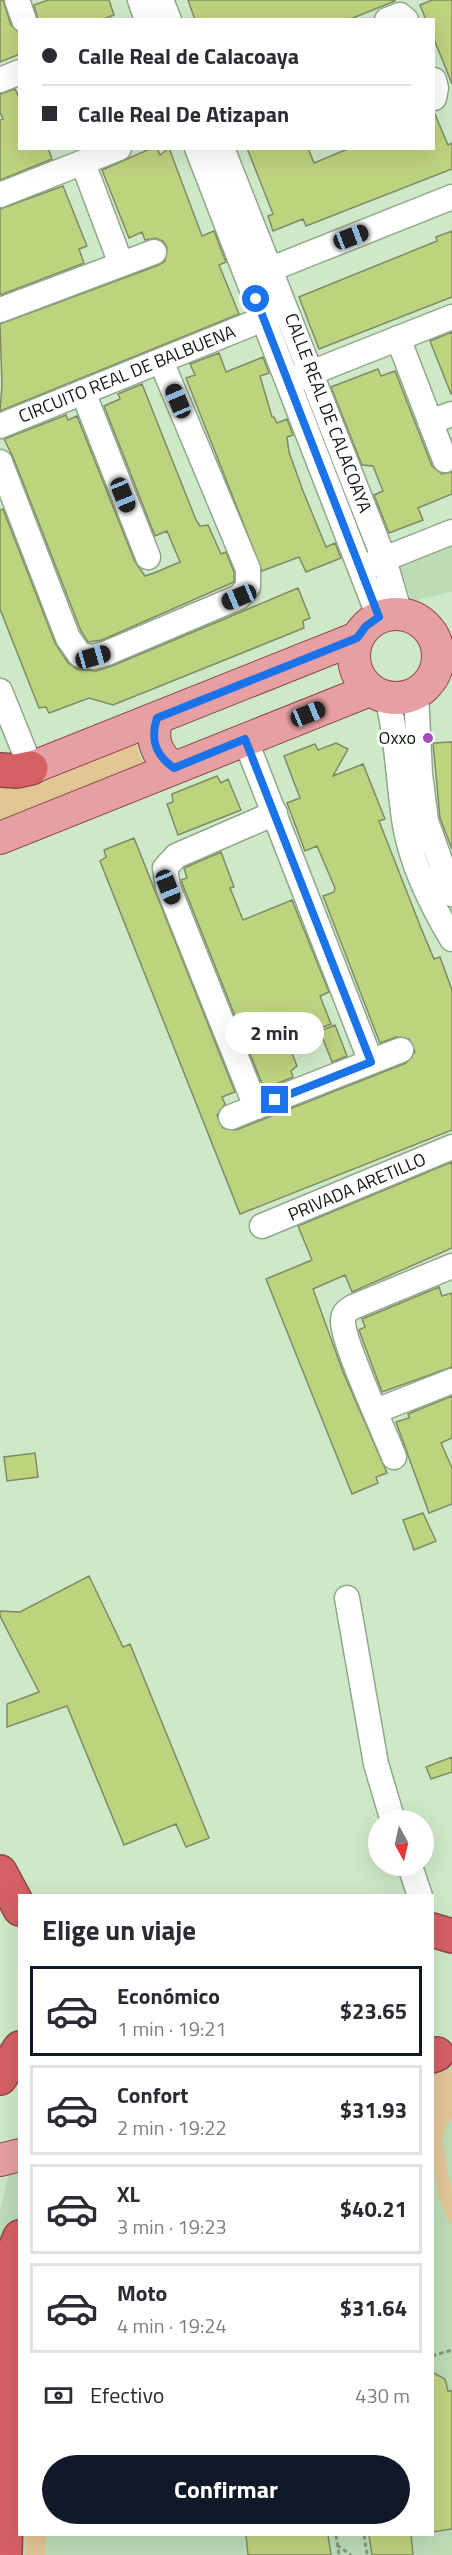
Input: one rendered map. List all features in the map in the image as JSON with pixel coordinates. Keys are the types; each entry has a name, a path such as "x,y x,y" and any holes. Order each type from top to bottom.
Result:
{"highway":[{"path":"0,1872 18,1904"},
{"path":"434,1930 452,1936"},
{"path":"0,2078 18,2051"},
{"path":"5,2555 12,2283 15,2249 18,2242"}],"main road":[{"path":"391,693 360,680 354,666 353,652 357,638 366,626 399,617 452,617"},
{"path":"0,838 245,739 391,693 433,675 445,662 435,639 399,617"},
{"path":"16,769 225,693 357,638"},
{"path":"225,693 235,702 240,711 245,739"},
{"path":"157,718 153,729 158,753 174,768"},
{"path":"0,2160 18,2156"}],"street":[{"path":"16,0 23,18"},
{"path":"140,0 146,18"},
{"path":"161,0 168,18"},
{"path":"0,80 18,73"},
{"path":"0,195 114,150"},
{"name":"CALLE REAL DE CALACOAYA","path":"198,150 362,568 399,617"},
{"name":"CALLE REAL DE CALACOAYA","path":"223,150 384,559 399,617"},
{"path":"83,163 121,264"},
{"path":"248,279 452,197"},
{"path":"0,310 154,252"},
{"name":"CIRCUITO REAL DE BALBUENA","path":"0,426 287,310"},
{"path":"289,381 452,317"},
{"path":"398,338 441,418 445,460"},
{"path":"0,462 68,638 81,655 93,657 107,653 239,597 248,588 248,569 161,361"},
{"path":"83,392 148,557"},
{"path":"362,568 452,532"},
{"path":"0,691 16,769"},
{"path":"391,693 420,774 426,821 452,894"},
{"path":"391,693 405,826 416,866 432,906 452,939"},
{"path":"245,739 371,1062"},
{"path":"256,1107 168,887 165,868 176,856 274,813"},
{"path":"231,1117 401,1050"},
{"name":"PRIVADA ARETILLO","path":"262,1226 452,1147"},
{"path":"394,1457 345,1333 343,1319 346,1311 452,1266"},
{"path":"376,1411 452,1381"},
{"path":"347,1598 376,1764 390,1810"},
{"path":"413,1876 419,1894"}],"path":[{"path":"434,2355 452,2350"},
{"path":"336,2536 339,2555"},
{"path":"364,2536 367,2555"},
{"path":"338,2545 351,2555"}],"shaded area":[{"path":"452,534 452,592 412,601 396,558"},
{"path":"136,740 139,756 148,765 0,824 0,786"},
{"path":"452,2046 452,2555 15,2555 0,2487 0,2213 11,2161 18,2159 18,2536 434,2536 434,2050"},
{"path":"452,2070 452,2116 442,2137 452,2195 452,2225 438,2193 435,2174 434,2074"},
{"path":"25,2536 45,2536 46,2555 25,2555"}],"building":[{"path":"0,0 3,0 11,25 18,31 18,55 0,62"},
{"path":"48,0 109,0 114,15 106,18 37,18 34,5"},
{"path":"188,0 395,0 353,18 194,18"},
{"path":"432,0 452,0 452,84 435,42 435,18 425,18 420,5"},
{"path":"15,89 18,96 18,150 49,150 52,159 0,180 0,120 3,119 0,112 0,94"},
{"path":"435,114 448,145 452,143 452,169 306,226 303,219 273,231 268,216 273,214 248,150 309,150 314,163 345,150 435,150"},
{"path":"147,150 158,150 160,155 170,150 202,236 214,231 226,262 219,265 239,314 0,411 2,385 0,324 165,261 167,248 163,241 156,238 145,240 142,232 129,238 102,170"},
{"path":"63,186 87,246 79,249 84,263 0,295 0,209"},
{"path":"452,231 452,297 319,349 299,297 437,241 436,237"},
{"path":"452,332 452,393 451,394 430,341"},
{"path":"219,353 226,372 263,357 269,373 260,376 272,417 277,423 287,419 293,435 287,437 289,452 303,491 326,547 335,543 341,558 306,572 299,557 262,571 186,378 195,375 190,364"},
{"path":"378,369 381,376 395,371 432,466 442,474 452,472 452,494 418,508 423,520 389,533 374,495 383,491 373,466 362,465 331,387"},
{"path":"142,384 196,520 200,526 208,525 221,554 226,552 234,572 234,582 102,640 88,642 81,631 4,439 66,415 68,420 77,416 135,562 145,576 154,573 180,562 167,531 155,536 104,406 120,399 118,394"},
{"path":"3,509 55,643 68,663 77,669 96,671 112,666 298,588 310,618 303,621 304,628 113,705 89,698 49,713 46,707 39,708 0,609 0,510"},
{"path":"452,742 452,849 440,818 433,743"},
{"path":"336,743 348,749 333,776 363,764 385,819 379,821 421,928 434,959 440,957 452,990 452,1130 240,1214 100,861 106,857 104,850 134,838 235,1092 222,1097 225,1104 217,1115 223,1128 236,1130 406,1063 415,1052 409,1039 396,1037 380,1043 323,896 334,892 335,888 317,846 305,851 287,803 300,798 284,756 315,744 318,750"},
{"path":"217,776 221,783 228,779 241,810 178,835 167,804 173,802 172,794"},
{"path":"221,852 234,887 230,888 243,920 292,900 329,992 320,996 331,1024 316,1030 313,1025 285,1035 297,1066 291,1071 293,1077 264,1089 181,880 187,878 184,868"},
{"path":"335,1025 347,1056 332,1062 320,1031"},
{"path":"452,1162 452,1248 352,1292 345,1275 313,1289 343,1372 387,1473 376,1477 378,1483 352,1494 266,1279 312,1260 298,1226"},
{"path":"439,1287 442,1296 452,1293 452,1367 382,1392 359,1330 365,1327 362,1319"},
{"path":"452,1396 452,1438 441,1443 452,1468 452,1504 429,1513 396,1422 409,1418 408,1414"},
{"path":"35,1453 38,1477 7,1481 4,1457"},
{"path":"423,1513 436,1541 414,1550 403,1520"},
{"path":"89,1576 123,1647 130,1644 209,1838 186,1847 176,1824 124,1845 67,1706 7,1727 7,1704 39,1692 0,1616 0,1611 20,1612"},
{"path":"452,1757 452,1772 431,1779 426,1767"},
{"path":"434,2373 445,2379 448,2391 452,2391 452,2529 434,2532"},
{"path":"246,2536 328,2536 331,2555 248,2555"},
{"path":"369,2536 411,2536 413,2555 372,2555"}],"place":[{"name":"Oxxo","path":"428,738"}],"route":[{"path":"256,299 362,568 379,617 366,626 357,638 225,693 157,718 153,729 158,753 174,768 245,739 371,1062 275,1100"}]}
